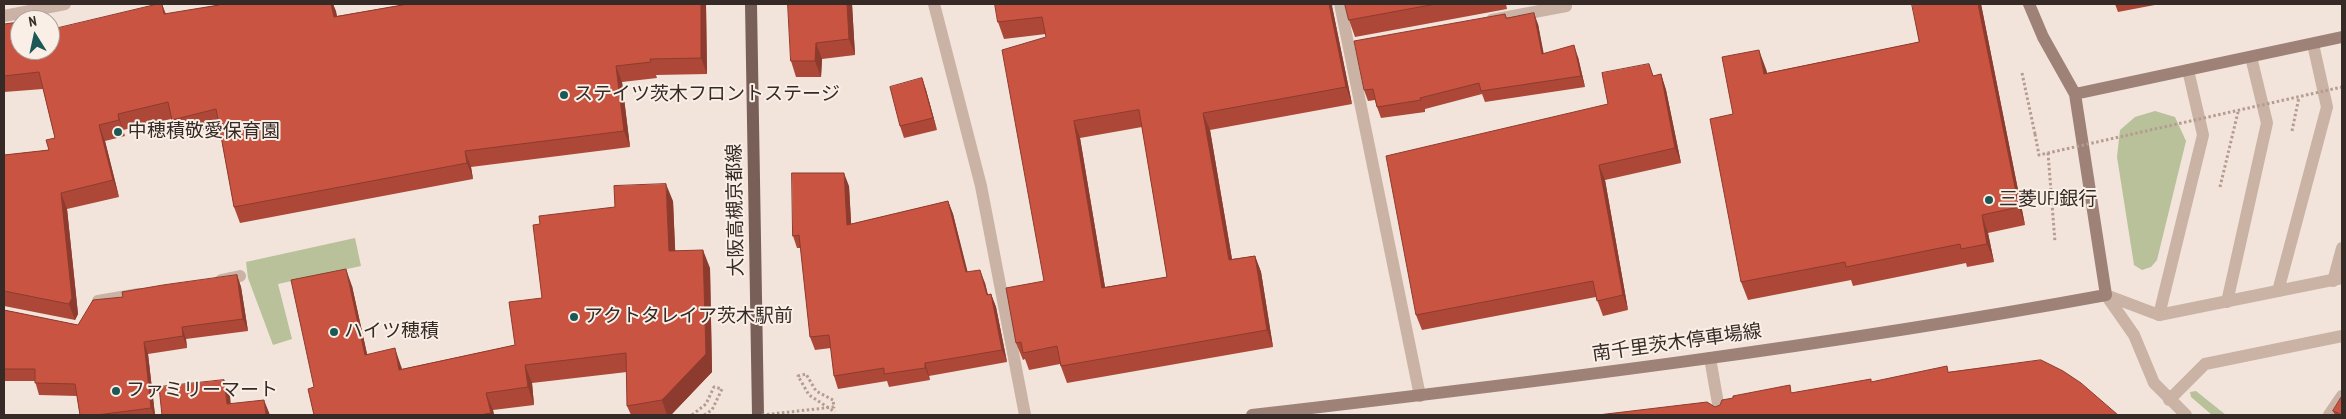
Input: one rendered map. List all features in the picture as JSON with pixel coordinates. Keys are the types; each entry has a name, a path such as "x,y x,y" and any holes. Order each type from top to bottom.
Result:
{"main road":[{"name":"大阪高槻京都線","path":"751,4 760,415"},
{"path":"2029,4 2043,37 2075,94 2106,295"},
{"path":"2075,94 2342,37"},
{"name":"南千里茨木停車場線","path":"1252,415 1420,396 1710,358 2032,309 2106,295"}],"street":[{"path":"4,16 66,4"},
{"path":"934,4 981,186 1024,415"},
{"path":"1340,4 1354,45 1420,396"},
{"path":"1481,22 1566,6 1566,4"},
{"path":"2278,291 2327,107 2313,44"},
{"path":"2227,302 2267,123 2250,57"},
{"path":"2159,315 2203,135 2188,70"},
{"path":"2106,295 2159,315 2338,280 2342,248"},
{"path":"211,281 240,276"},
{"path":"90,308 93,302 152,292"},
{"path":"2106,295 2134,335 2154,383 2168,400 2186,415"},
{"path":"2168,400 2205,364 2342,336"},
{"path":"1710,358 1720,415"},
{"path":"2329,415 2342,396"}],"path":[{"path":"2022,73 2039,155 2342,87"},
{"path":"2295,117 2299,97"},
{"path":"2220,186 2239,110"},
{"path":"2048,153 2054,242"},
{"path":"760,415 825,408 834,407 832,400 816,391 806,374 798,376 809,395 822,404 828,408 835,412"},
{"path":"692,415 706,404 714,387 722,389 712,410 704,415"}],"green space":[{"path":"2155,111 2175,117 2186,141 2157,260 2151,267 2142,270 2134,265 2117,157 2120,130 2135,117"},
{"path":"355,238 361,266 278,284 292,339 273,345 248,278 246,262"},
{"path":"2196,391 2226,415 2212,415 2191,397 2190,392"}],"building":[{"path":"158,4 162,4 164,14 218,4 331,4 334,17 408,4 701,4 701,58 650,59 651,62 616,66 624,131 465,151 467,163 234,207 216,109 172,120 168,102 118,114 119,120 99,125 113,180 61,193 72,298 69,304 4,291 4,155 49,150 46,140 55,138 39,72 4,76 4,24 10,23 10,60 60,60 60,28"},
{"path":"788,4 847,4 849,39 816,43 815,61 791,61"},
{"path":"995,4 1329,4 1346,87 1203,113 1229,260 1255,256 1267,330 1061,366 1057,346 1023,353 1021,342 1016,343 1006,288 1044,281 1002,50 1046,37 1042,17 998,22","holes":["1139,110 1167,277 1102,288 1074,121"]},
{"path":"1345,4 1436,4 1349,20"},
{"path":"1912,4 1978,4 2019,207 1982,215 1987,244 1961,249 1960,244 1846,267 1845,262 1741,282 1710,119 1733,114 1722,57 1759,50 1764,74 1919,42"},
{"path":"1534,13 1542,54 1574,45 1581,76 1481,91 1479,83 1420,98 1421,100 1377,107 1373,89 1364,90 1354,41 1505,14 1506,18"},
{"path":"1649,64 1653,76 1661,74 1675,148 1599,165 1623,295 1597,301 1593,281 1416,315 1386,156 1608,104 1602,73"},
{"path":"922,78 933,118 900,126 890,87"},
{"path":"792,173 844,173 847,225 948,201 966,272 980,270 987,295 991,294 1002,350 925,363 925,368 884,374 884,368 834,376 829,335 810,337 799,235 793,236"},
{"path":"666,184 669,251 703,250 706,354 662,400 627,406 626,353 525,365 528,387 486,393 491,413 480,415 314,415 308,389 314,387 291,280 346,269 365,355 395,348 399,370 515,345 509,302 542,298 533,225 540,224 539,216 615,207 614,186"},
{"path":"237,275 243,319 182,327 183,336 144,342 151,408 97,415 80,415 75,384 35,383 35,369 4,369 4,310 78,325 93,300 123,297 122,292"},
{"path":"2041,360 2081,383 2118,415 1598,415 1707,402 1715,407 1720,405 1722,400 1733,398 1733,396 1790,385 1791,393 1871,379 1871,382 1947,366 1948,372"},
{"path":"224,380 227,404 264,400 266,415 162,415 159,387"},
{"path":"2342,396 2342,415 2333,411"}],"place":[{"name":"ステイツ茨木フロントステージ","path":"564,95"},
{"name":"中穂積敬愛保育園","path":"118,132"},
{"name":"三菱UFJ銀行","path":"1989,200"},
{"name":"アクトタレイア茨木駅前","path":"574,317"},
{"name":"ハイツ穂積","path":"334,332"},
{"name":"ファミリーマート","path":"116,391"}]}
